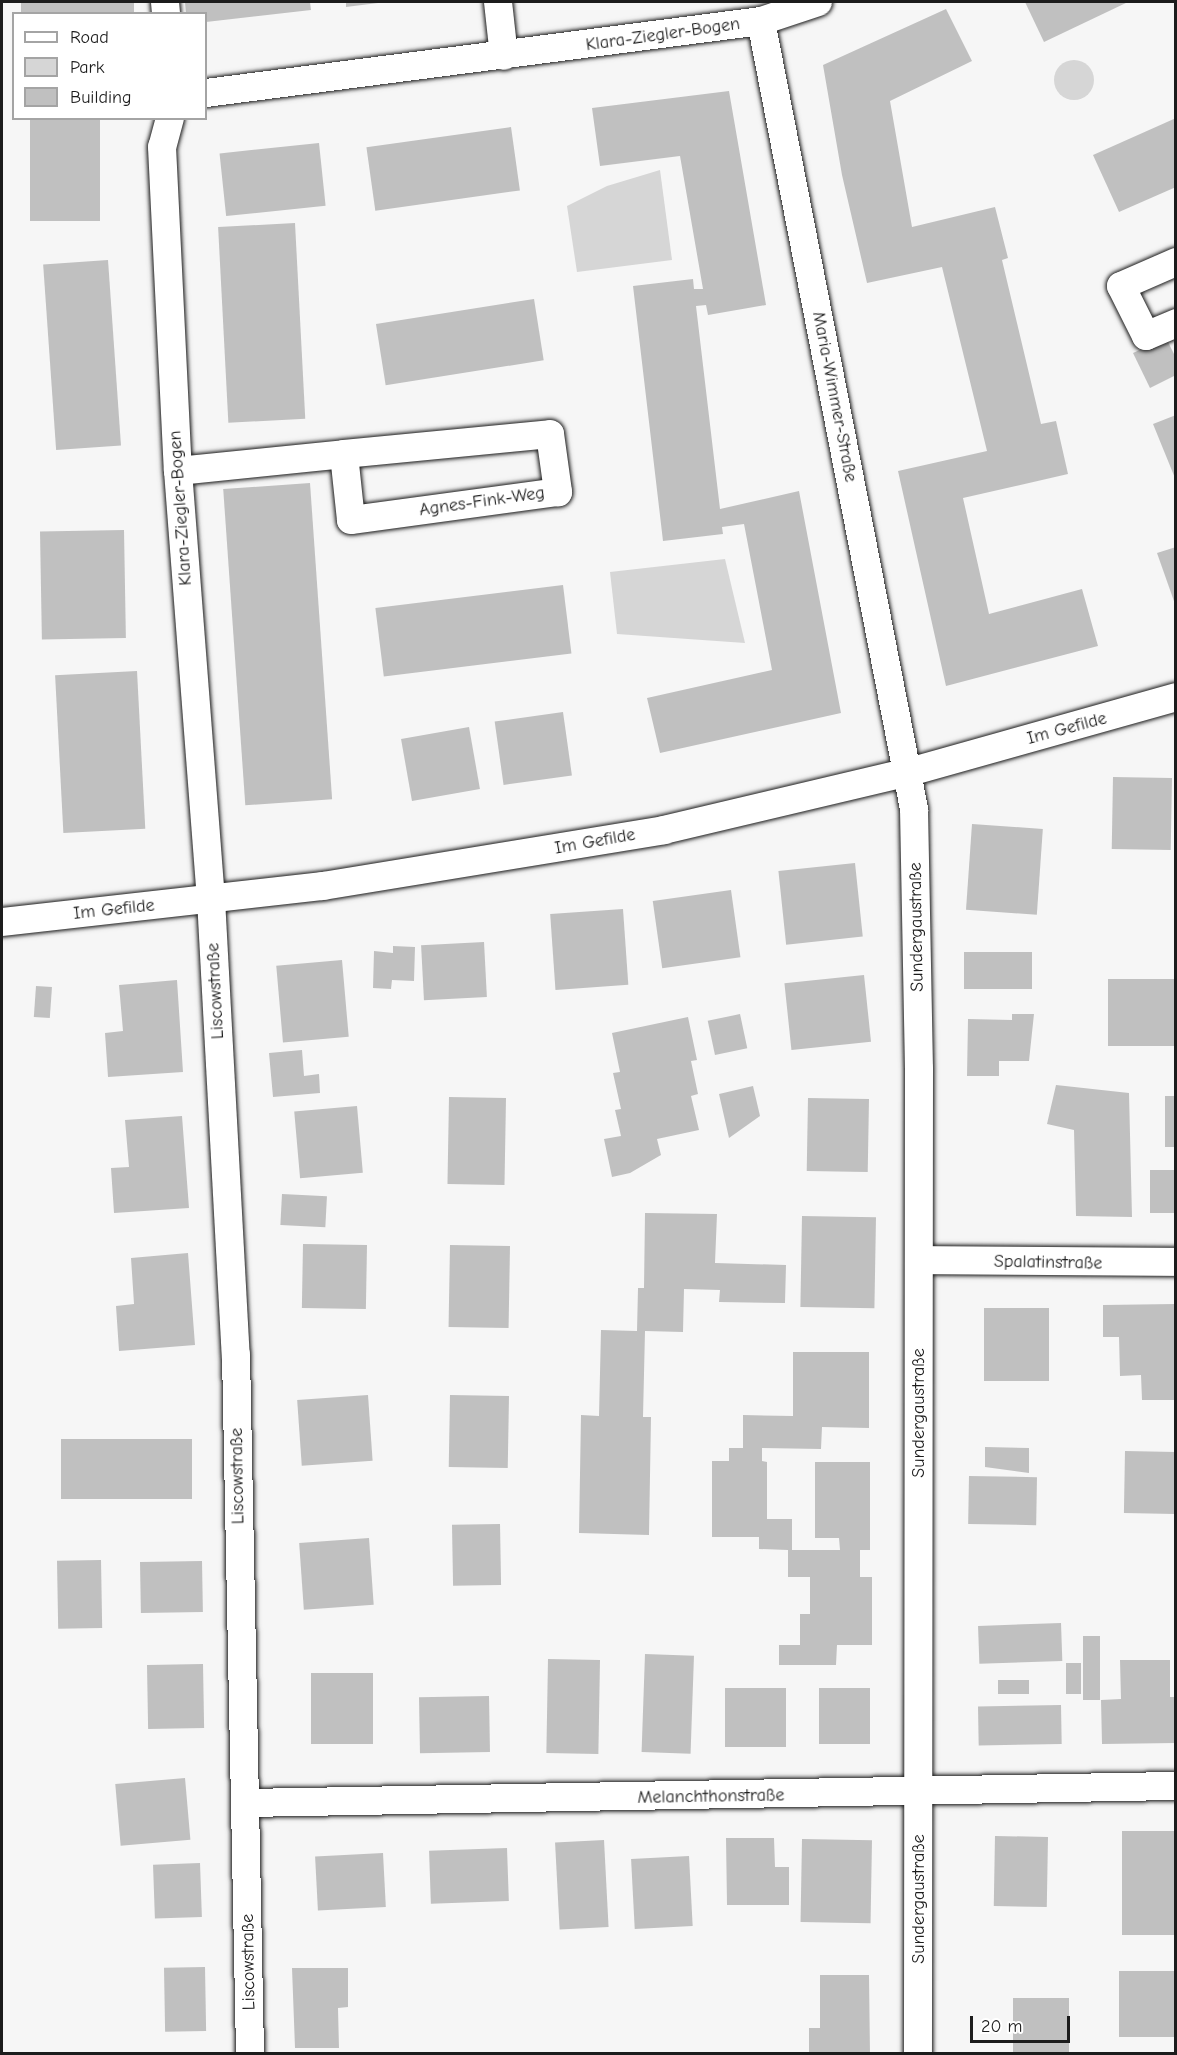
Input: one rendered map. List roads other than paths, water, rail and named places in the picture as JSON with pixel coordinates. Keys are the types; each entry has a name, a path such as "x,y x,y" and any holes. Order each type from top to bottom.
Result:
{"street":[{"path":"498,2 504,56"},
{"name":"Klara-Ziegler-Bogen","path":"207,93 761,21 818,2"},
{"name":"Maria-Wimmer-Straße","path":"761,21 906,772"},
{"name":"Klara-Ziegler-Bogen","path":"169,120 162,147 178,471 211,899"},
{"path":"1176,262 1121,286 1146,336 1176,323"},
{"name":"Agnes-Fink-Weg","path":"178,471 344,454 550,434 558,492 351,520 344,454"},
{"name":"Im Gefilde","path":"2,922 364,880 664,830 906,772 1176,697"},
{"name":"Sundergaustraße","path":"906,772 914,809 920,1260 918,2054"},
{"name":"Liscowstraße","path":"211,899 236,1355 250,2054"},
{"name":"Spalatinstraße","path":"920,1260 1176,1262"},
{"name":"Melanchthonstraße","path":"246,1803 920,1794 1176,1786"}]}
